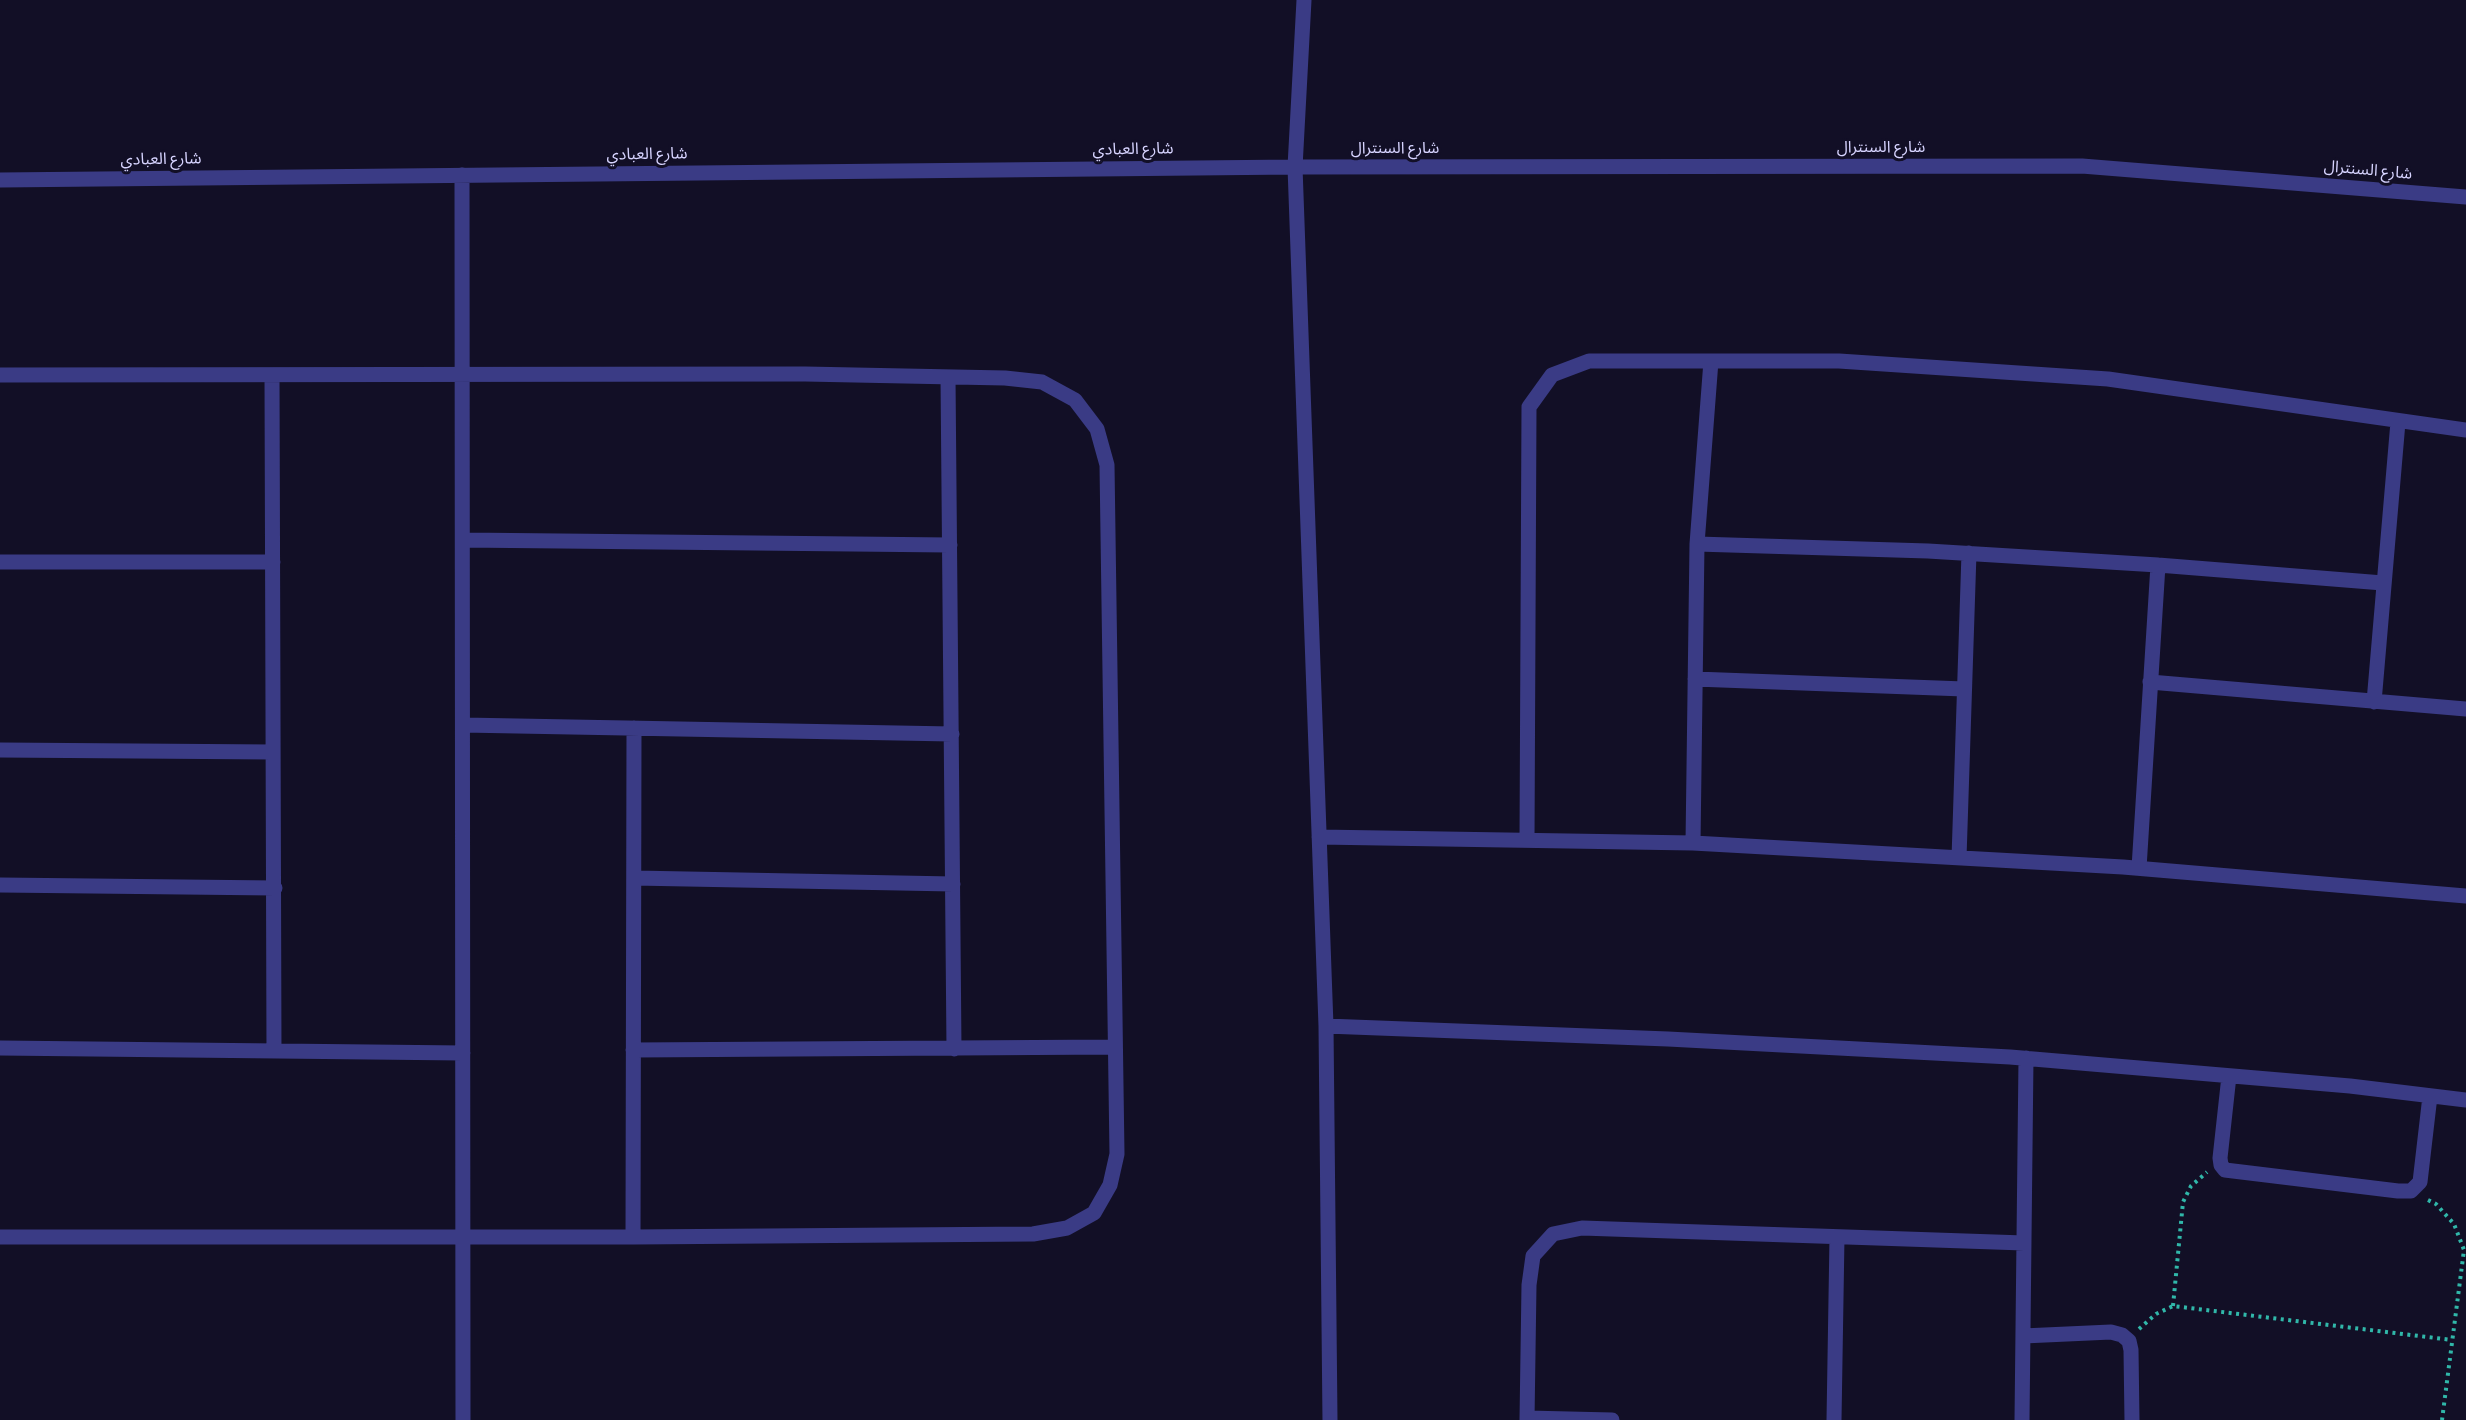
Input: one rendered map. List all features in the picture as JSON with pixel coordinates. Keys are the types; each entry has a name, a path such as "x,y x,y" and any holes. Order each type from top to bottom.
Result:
{"street":[{"path":"1304,0 1295,167 1326,1026 1330,1420"},
{"name":"شارع السنترال","path":"1295,167 2082,166 2466,197"},
{"name":"شارع العبادي","path":"0,180 1295,167"},
{"path":"462,175 463,1420"},
{"path":"1527,840 1530,407 1552,375 1588,360 1839,361 2108,379 2466,430"},
{"path":"1693,843 1697,544 1711,361"},
{"path":"0,375 805,374 1005,378 1042,382 1075,400 1097,429 1107,465 1117,1154 1110,1185 1094,1213 1067,1228 1033,1234 463,1238 0,1237"},
{"path":"272,375 274,1051"},
{"path":"948,377 954,1049"},
{"path":"2374,702 2398,422"},
{"path":"463,540 950,545"},
{"path":"1697,544 1969,553 2383,583"},
{"path":"1959,858 1969,553"},
{"path":"0,562 273,562"},
{"path":"2139,868 2158,565"},
{"path":"1695,679 1964,689"},
{"path":"2150,682 2466,709"},
{"path":"463,724 952,734"},
{"path":"633,1237 634,728"},
{"path":"0,750 273,752"},
{"path":"1319,837 1693,843 2139,868 2466,896"},
{"path":"634,878 953,884"},
{"path":"0,885 275,888"},
{"path":"1326,1026 1668,1038 2026,1058 2350,1086 2466,1100"},
{"path":"633,1050 1115,1047"},
{"path":"0,1048 463,1053"},
{"path":"2022,1420 2026,1058"},
{"path":"2229,1076 2221,1165 2225,1170 2398,1191 2411,1191 2420,1182 2430,1096"},
{"path":"1612,1420 1527,1419 1531,1266 1533,1256 1553,1234 1582,1228 2024,1244"},
{"path":"1834,1420 1837,1237"},
{"path":"2023,1336 2111,1332 2122,1335 2129,1341 2132,1420"}],"path":[{"path":"2173,1306 2183,1202 2191,1186 2204,1173 2221,1165"},
{"path":"2411,1191 2436,1204 2454,1224 2464,1250 2442,1420"},
{"path":"2129,1341 2148,1320 2173,1306 2452,1340"}]}
